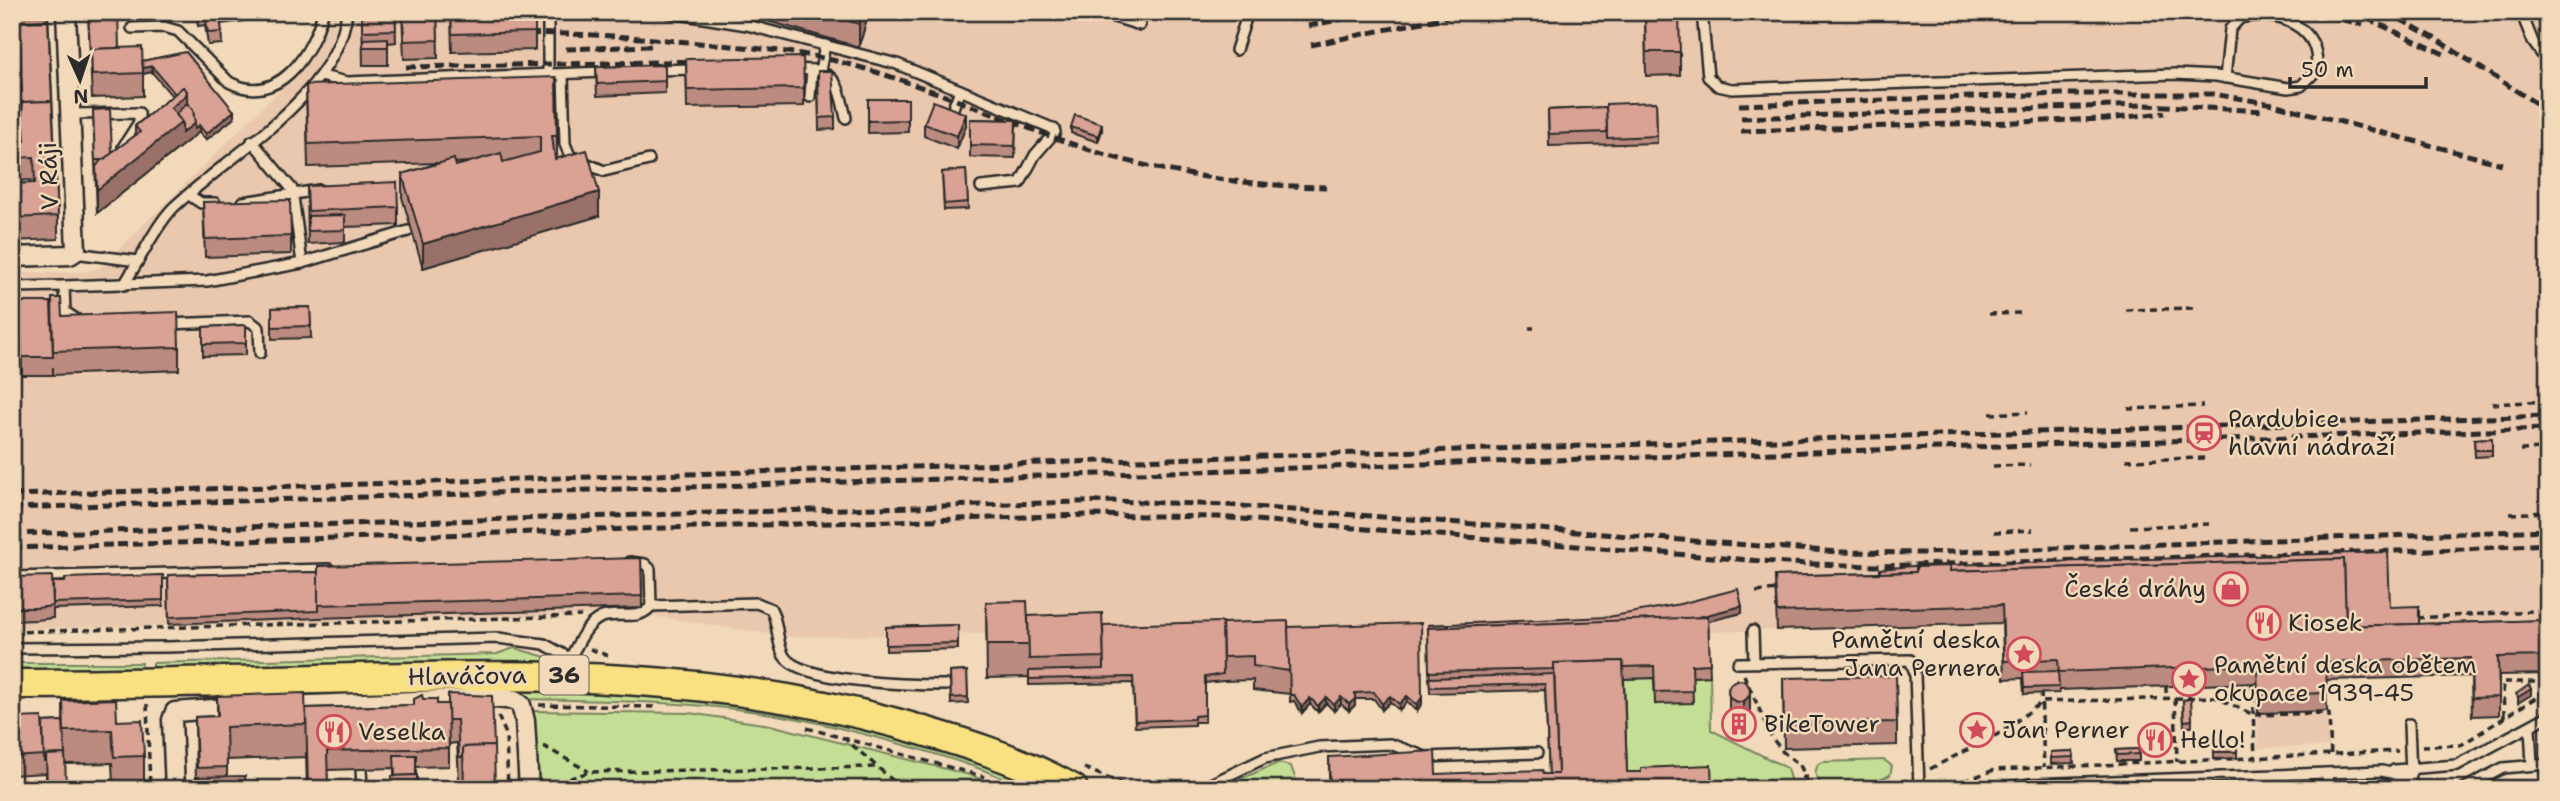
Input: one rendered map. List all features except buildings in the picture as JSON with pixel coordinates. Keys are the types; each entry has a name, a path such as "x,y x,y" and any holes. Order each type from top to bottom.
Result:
{"main road":[{"name":"Hlaváčova","path":"12,684 573,667 821,704 972,746 1016,762 1073,789"}],"street":[{"name":"V Ráji","path":"66,12 74,253"},
{"path":"12,257 74,253"},
{"name":"Hlaváčova","path":"175,789 175,712 360,707 496,698 514,700 521,705"},
{"path":"521,705 527,744 529,789"}],"lane":[{"path":"132,28 163,27 178,31 229,82 240,87 258,87 270,85 292,73 308,51 323,12"},
{"path":"124,285 165,218 321,76 339,45 347,12"},
{"path":"548,12 548,74"},
{"path":"666,12 739,23 897,64 1055,130 1035,155 1020,183 981,187"},
{"path":"1098,12 1140,25"},
{"path":"1236,50 1248,12"},
{"path":"1702,12 1708,77 1725,89 2175,74 2225,78 2275,88 2301,86 2316,71 2315,44 2310,36 2295,25 2265,17 2240,18 2234,23 2228,37 2225,78"},
{"path":"2521,12 2533,42 2548,63"},
{"path":"810,97 825,45"},
{"path":"645,71 712,69"},
{"path":"776,69 816,70 836,80 846,118"},
{"path":"321,76 347,82 618,72"},
{"path":"564,74 566,159 604,171 649,160"},
{"path":"950,116 960,90"},
{"path":"70,114 139,113 139,122 123,147"},
{"path":"252,141 281,172 294,194 302,263"},
{"path":"189,195 201,202 229,204 324,189"},
{"path":"12,287 207,281 302,263 408,231"},
{"path":"74,253 138,261"},
{"path":"64,286 67,316 87,324"},
{"path":"51,308 64,307"},
{"path":"12,309 38,308"},
{"path":"157,324 250,321 259,328 260,353"},
{"path":"624,562 638,562 650,569 651,606"},
{"path":"12,577 334,569"},
{"path":"12,648 167,647 498,638 544,644 573,667 589,626 601,617 641,615 651,606 757,603 771,609 783,655 796,666 870,684 946,685"},
{"path":"1753,631 1754,662"},
{"path":"1738,663 1910,660 1915,673 1919,789"},
{"path":"2347,789 2394,787 2410,779 2457,765 2548,716"},
{"path":"2409,724 2410,779 2416,789"},
{"path":"2530,727 2532,765"},
{"path":"1200,789 1265,758 1319,747 1390,744 1426,757 1537,753"},
{"path":"2463,789 2499,769 2548,764"},
{"path":"361,768 362,789"},
{"path":"2382,771 2410,779"},
{"path":"1996,789 2021,785 2382,771 2410,779"},
{"path":"2327,773 2328,789"},
{"path":"2394,787 2401,775"},
{"path":"2370,788 2375,789"}],"path":[{"path":"2126,310 2193,307"},
{"path":"1989,314 2023,313"},
{"path":"2492,404 2548,401"},
{"path":"2128,408 2203,406"},
{"path":"1990,414 2028,412"},
{"path":"2520,450 2548,449"},
{"path":"2126,460 2204,458"},
{"path":"1993,467 2030,466"},
{"path":"2510,514 2548,512"},
{"path":"2130,527 2209,524"},
{"path":"1993,532 2033,530"},
{"path":"1756,592 1786,589"},
{"path":"2405,618 2548,610"},
{"path":"12,632 601,617"},
{"path":"1738,663 1772,738 1778,747 1800,765 1811,789"},
{"path":"2504,718 2503,682 2548,682"},
{"path":"2252,683 2255,760"},
{"path":"2032,687 2050,686"},
{"path":"2166,686 2166,698"},
{"path":"2041,687 2044,767"},
{"path":"2183,689 2183,698"},
{"path":"2177,762 2331,757 2410,751 2424,746 2461,745 2548,691"},
{"path":"1893,788 2002,732 2042,702 2215,697 2254,715 2329,713 2331,757"},
{"path":"2175,698 2178,779"},
{"path":"521,705 666,708"},
{"path":"147,706 150,789"},
{"path":"494,708 506,734 508,789"},
{"path":"794,725 991,779"},
{"path":"842,736 898,786 884,786 885,789"},
{"path":"138,739 149,746"},
{"path":"527,744 541,744 589,772"},
{"path":"562,789 571,778 589,772 876,766"},
{"path":"1796,789 1805,776"},
{"path":"2494,789 2507,786 2521,789"}],"shaded area":[{"path":"327,12 2548,12 2548,674 2498,675 2499,715 2472,716 2470,676 2326,680 2329,746 2258,748 2256,683 2059,690 2058,677 2004,679 2002,623 1222,647 1221,629 788,637 640,614 12,629 12,273 87,272 100,268 300,70 322,38"}],"green space":[{"path":"514,648 560,661 153,671 153,663 497,654"},
{"path":"12,663 142,663 142,671 12,671"},
{"path":"1710,676 1711,730 1787,768 1791,783 1787,789 1627,789 1623,679 1654,678 1656,704 1692,677"},
{"path":"500,687 639,691 796,713 949,752 1047,789 1018,784 972,766 898,743 786,716 675,704 525,699 500,690"},
{"path":"533,711 689,713 770,725 970,775 1004,789 904,789 888,782 697,789 535,789"},
{"path":"1884,760 1892,766 1890,775 1864,789 1823,789 1815,773 1818,764 1823,762"},
{"path":"1278,763 1291,766 1299,789 1217,789"}],"railway":[{"path":"1308,26 1376,12"},
{"path":"1311,45 1471,12"},
{"path":"1729,17 1888,12"},
{"path":"2313,12 2363,25"},
{"path":"2353,12 2448,56"},
{"path":"2387,12 2434,38 2548,111"},
{"path":"514,34 637,38 758,48 821,58 869,70 935,92 1064,141 1124,160 1210,178 1326,187"},
{"path":"566,49 651,46"},
{"path":"406,67 707,61"},
{"path":"1739,105 2060,94 2213,94 2273,104 2502,164"},
{"path":"1741,118 2144,105 2264,111"},
{"path":"1741,131 2106,119 2165,113"},
{"path":"12,495 2548,416"},
{"path":"12,508 2548,429"},
{"path":"12,534 1112,501 1227,505 1838,552 1923,553 2548,530"},
{"path":"12,548 1090,515 1218,517 1786,563 1875,566 2464,549 2548,544"}],"place":[{"name":"Pardubice hlavní nádraží","path":"2204,433"},
{"name":"České dráhy","path":"2231,589"},
{"name":"Kiosek","path":"2264,623"},
{"name":"Pamětní deska Jana Pernera","path":"2024,654"},
{"name":"Pamětní deska obětem okupace 1939-45","path":"2189,679"},
{"name":"BikeTower","path":"1739,724"},
{"name":"Jan Perner","path":"1977,730"},
{"name":"Veselka","path":"334,732"},
{"name":"Hello!","path":"2155,740"}]}
